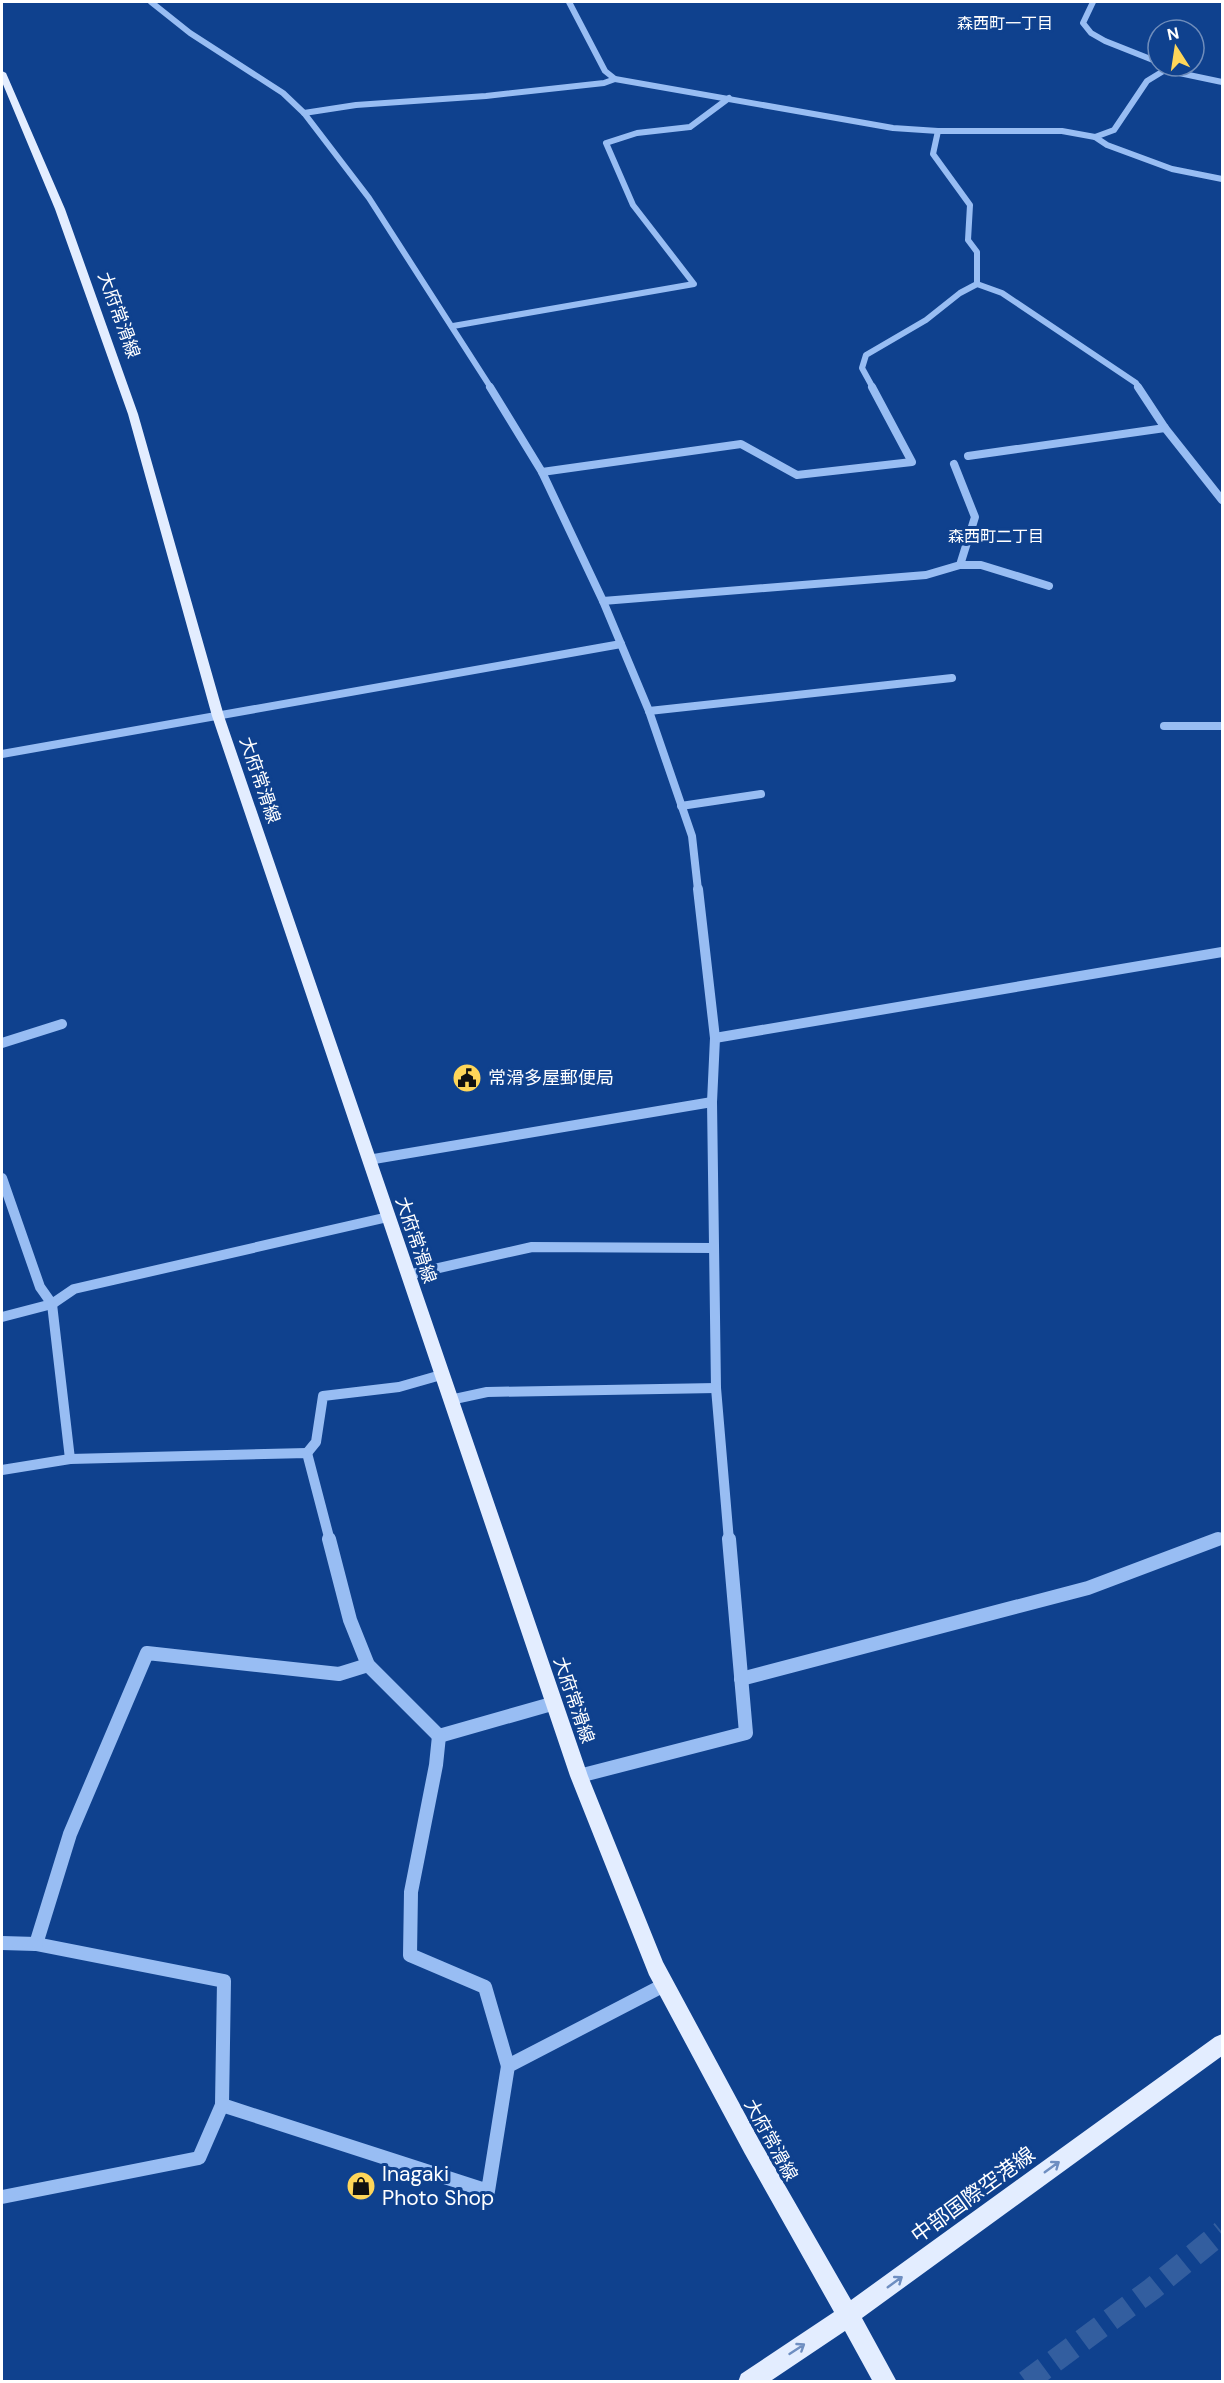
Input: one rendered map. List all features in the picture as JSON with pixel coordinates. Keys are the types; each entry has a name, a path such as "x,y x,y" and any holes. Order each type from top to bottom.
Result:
{"main road":[{"name":"大府常滑線","path":"2,73 60,209 133,414 218,716 579,1776 656,1968 752,2146 886,2382"},
{"name":"中部国際空港線","path":"749,2382 847,2316 1222,2044"}],"street":[{"path":"151,2 190,33 283,93 304,113 369,198 453,326 542,472 603,601 649,711 692,836 715,1038 712,1102 716,1388 746,1733 579,1776"},
{"path":"569,2 605,71 615,79 893,128 938,131 1062,131 1095,137 1107,145 1172,169 1222,178"},
{"path":"1093,2 1083,23 1091,33 1146,57"},
{"path":"1095,137 1114,130 1151,78"},
{"path":"1205,78 1222,82"},
{"path":"304,113 356,105 604,83 615,79"},
{"path":"453,326 694,284 633,205 606,143 637,133 690,127 729,98"},
{"path":"938,131 933,154 970,206 968,240 977,252 977,284"},
{"path":"542,472 741,444 797,475 912,462 862,368 866,355 926,320 960,293 977,284 1002,293 1136,383 1165,428 1222,500"},
{"path":"968,456 1165,428"},
{"path":"954,464 975,517 960,565"},
{"path":"603,601 926,575 960,565 981,565 1049,586"},
{"path":"2,754 621,644"},
{"path":"649,711 952,678"},
{"path":"1164,726 1222,726"},
{"path":"681,806 761,794"},
{"path":"715,1038 1222,952"},
{"path":"2,1043 62,1024"},
{"path":"368,1160 712,1102"},
{"path":"2,1178 40,1287 52,1304 70,1459"},
{"path":"2,1317 52,1304 74,1289 388,1216"},
{"path":"408,1275 532,1246 713,1248"},
{"path":"307,1453 315,1442 323,1396 399,1387 441,1375"},
{"path":"450,1400 487,1392 716,1388"},
{"path":"2,1470 70,1459 307,1453"},
{"path":"307,1453 350,1620 368,1665 439,1736"},
{"path":"741,1679 1088,1588 1222,1538"},
{"path":"36,1944 70,1834 147,1653 339,1674 368,1665"},
{"path":"439,1736 555,1703"},
{"path":"222,2105 488,2191 508,2066 485,1988 410,1955 411,1892 436,1765 439,1736"},
{"path":"2,1943 36,1944 224,1981 222,2105 199,2158 2,2197"},
{"path":"508,2066 666,1984"}],"tunnel":[{"path":"1026,2382 1152,2289 1222,2232"}],"place":[{"name":"常滑多屋郵便局","path":"467,1078"},
{"name":"Inagaki Photo Shop","path":"361,2186"}],"district":[{"name":"森西町一丁目","path":"1005,23"},
{"name":"森西町二丁目","path":"996,536"}]}
